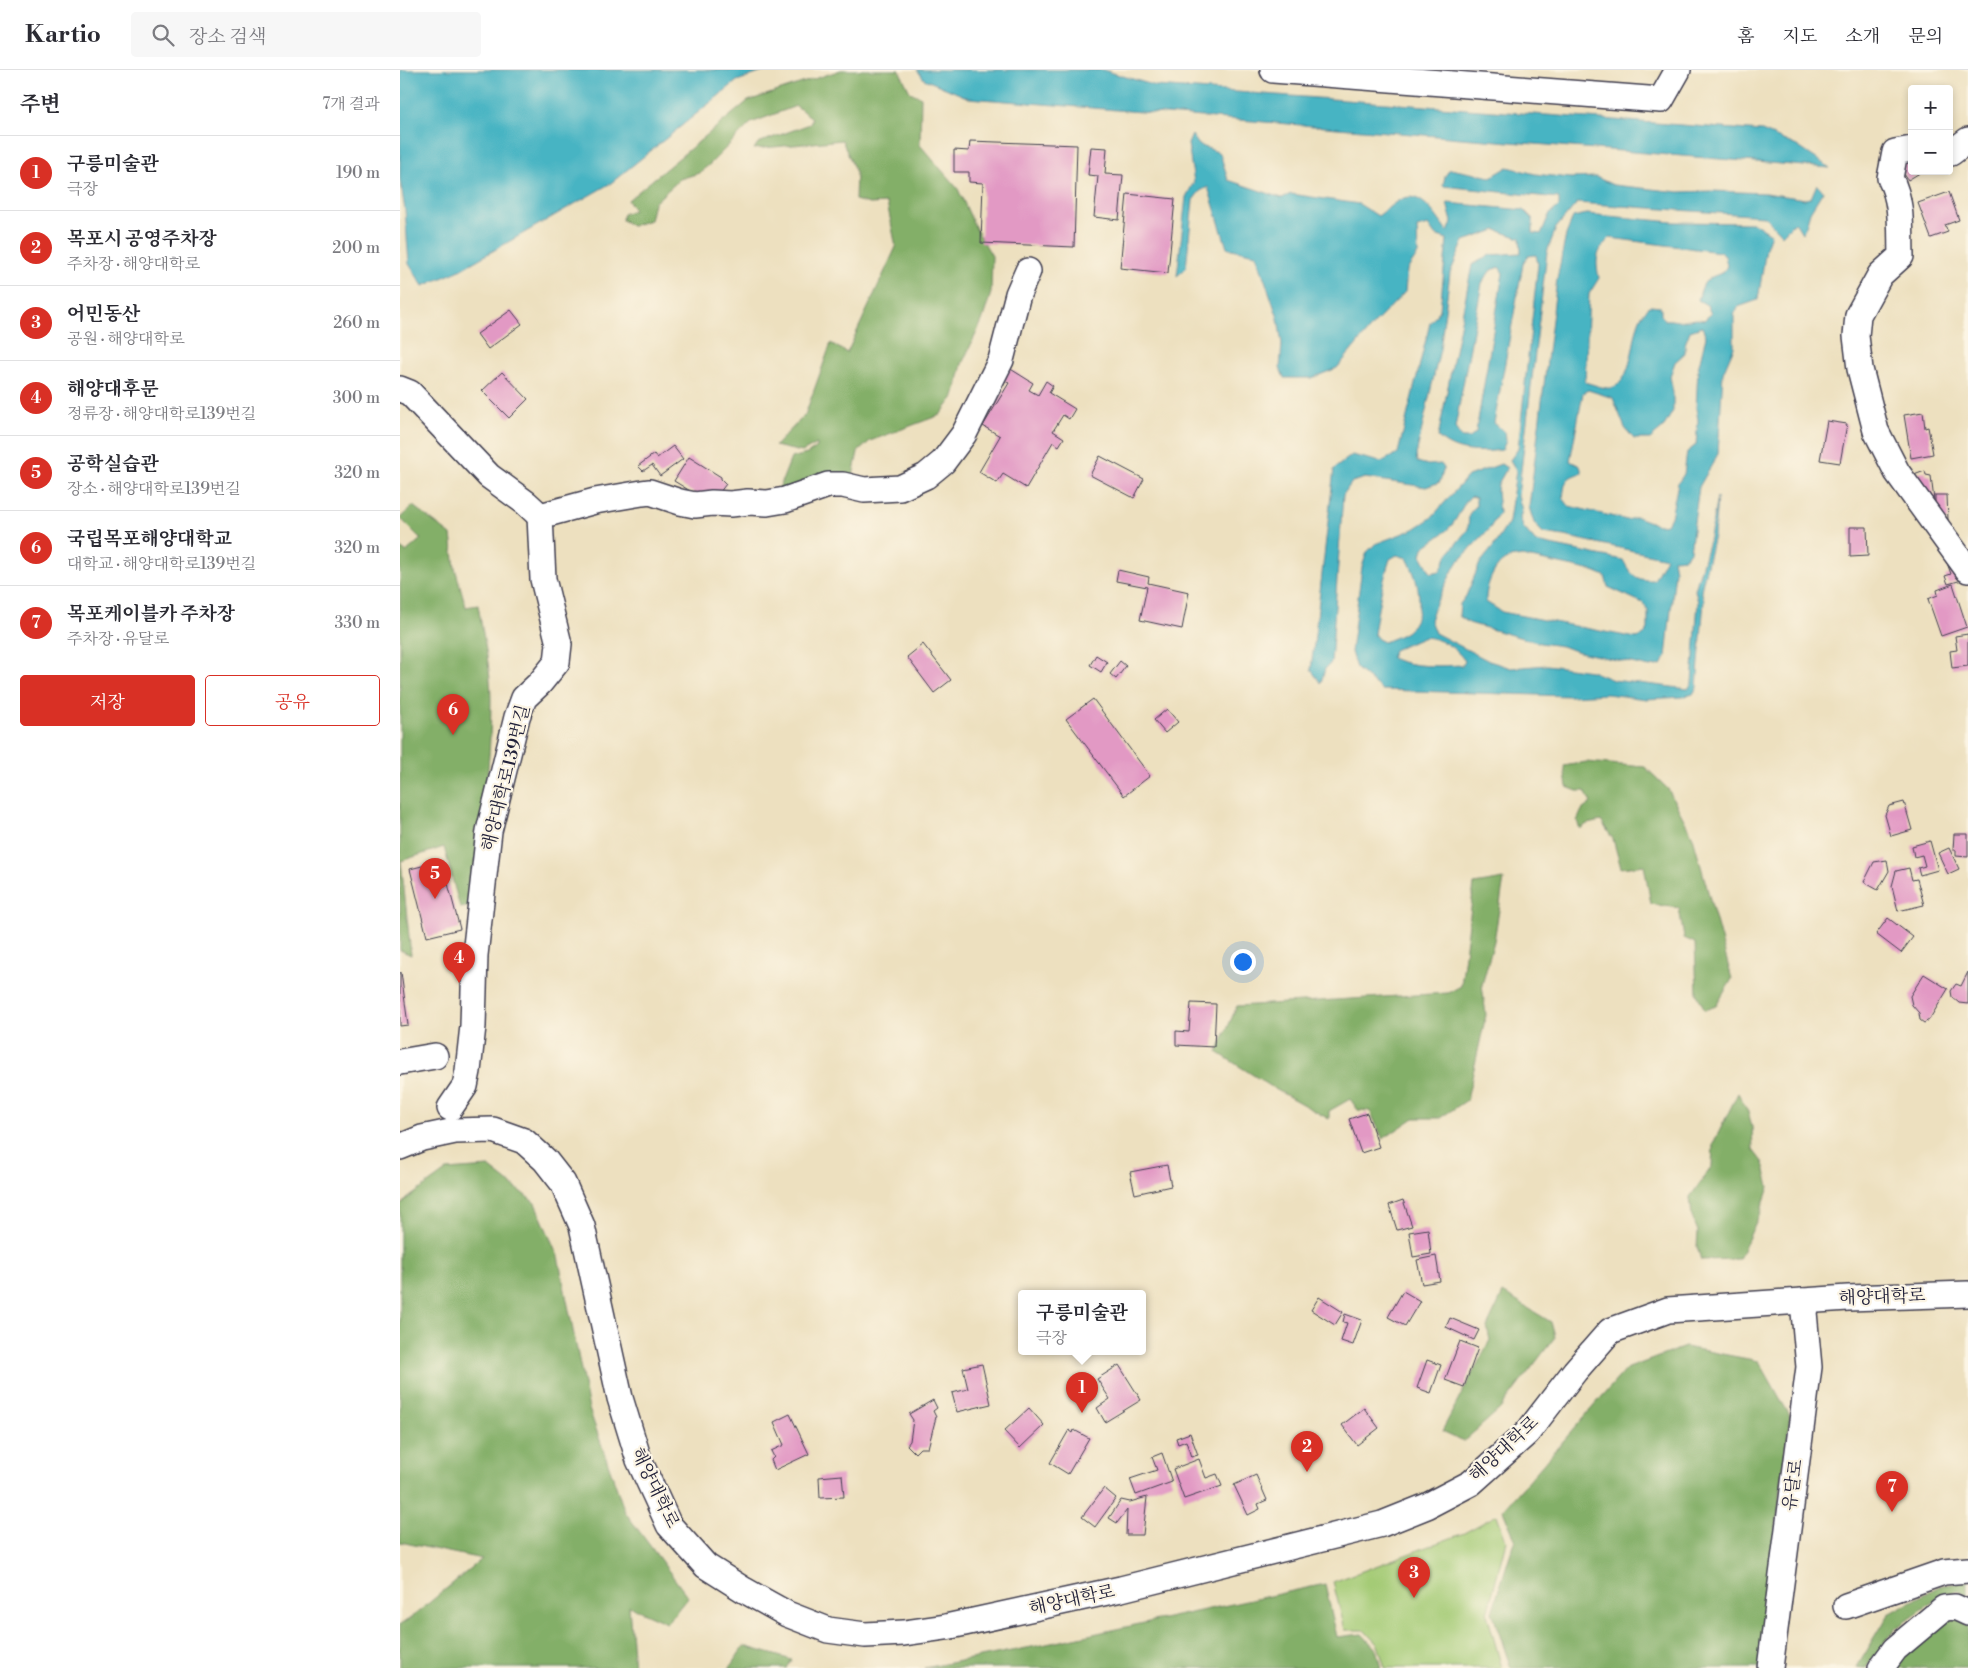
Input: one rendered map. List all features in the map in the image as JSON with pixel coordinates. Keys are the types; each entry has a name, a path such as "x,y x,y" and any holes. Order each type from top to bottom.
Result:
{"street":[{"path":"1273,70 1661,100 1678,70"},
{"path":"1953,151 1968,140"},
{"path":"1908,150 1896,152 1890,178 1897,192 1899,204 1901,256 1880,275 1858,315 1856,336 1860,369 1876,431 1888,457 1968,570"},
{"path":"400,389 410,393 489,476 526,502 540,516 595,501 642,492 650,492 680,502 731,504 748,502 767,503 785,500 828,485 843,485 864,490 900,488 926,476 943,462 964,434 1001,360 1018,294 1028,271"},
{"name":"해양대학로139번길","path":"450,1108 465,1086 468,1071 473,1026 475,955 489,831 517,717 524,698 540,683 557,662 559,644 543,579 540,516"},
{"path":"400,1062 436,1056"},
{"name":"해양대학로","path":"400,1147 422,1138 455,1131 493,1130 524,1141 545,1160 563,1183 582,1226 620,1398 639,1460 669,1525 706,1566 744,1590 787,1614 828,1630 865,1635 904,1633 966,1623 1121,1589 1382,1524 1427,1506 1471,1483 1527,1433 1575,1371 1610,1331 1668,1310 1848,1298 1968,1294"},
{"name":"유달로","path":"1770,1668 1809,1367 1804,1301"},
{"path":"1846,1606 1944,1572 1968,1570"},
{"path":"1881,1668 1895,1649 1944,1608 1955,1607 1968,1612"}],"green space":[{"path":"841,70 899,70 910,92 921,97 920,145 958,189 976,229 992,256 991,293 982,321 962,364 954,397 940,415 870,441 858,452 853,476 771,498 780,486 791,458 807,454 817,447 817,444 802,452 775,446 805,415 831,343 847,353 896,247 887,203 870,204 855,200 856,173 842,140 754,149 758,143 810,124 812,118 796,106 751,123 710,164 699,173 680,179 654,203 650,220 632,226 622,220 623,214 634,210 628,200 748,101"},
{"path":"413,506 451,535 455,568 466,607 478,605 491,688 491,726 482,829 472,906 460,908 444,847 401,861 411,955 400,950 400,548 406,552 421,539 400,518"},
{"path":"1586,762 1645,767 1668,789 1693,837 1732,979 1716,1006 1705,1010 1697,994 1695,943 1684,938 1679,908 1651,904 1644,865 1621,868 1613,839 1601,821 1587,824 1580,829 1577,821 1582,810 1591,803 1585,791 1577,791 1567,787 1564,766"},
{"path":"1504,879 1494,941 1482,985 1486,1015 1467,1100 1440,1118 1414,1118 1383,1139 1370,1111 1358,1110 1350,1099 1329,1111 1329,1119 1275,1089 1217,1052 1237,1006 1448,993 1461,986 1474,884"},
{"path":"1738,1093 1748,1112 1752,1126 1753,1150 1763,1163 1769,1187 1760,1213 1739,1259 1701,1260 1697,1247 1698,1231 1692,1217 1690,1197 1712,1166 1713,1144"},
{"path":"489,1167 535,1203 558,1256 589,1409 625,1512 688,1597 667,1623 629,1606 634,1668 400,1668 400,1625 482,1559 400,1542 400,1206 447,1170"},
{"path":"1503,1293 1551,1322 1555,1337 1500,1409 1464,1441 1442,1431 1490,1340 1487,1327"},
{"path":"1685,1347 1759,1361 1790,1416 1766,1609 1766,1668 1511,1668 1492,1612 1515,1539 1503,1510 1626,1369"},
{"path":"1497,1515 1506,1541 1487,1614 1502,1668 1385,1668 1378,1645 1364,1630 1345,1630 1333,1582 1464,1533"},
{"path":"1968,1581 1968,1596 1958,1591 1944,1594 1896,1628 1866,1668 1857,1667 1889,1614 1943,1584"},
{"path":"1325,1584 1337,1637 1362,1634 1376,1649 1381,1668 924,1668 1042,1645"},
{"path":"1946,1619 1962,1620 1968,1627 1968,1668 1895,1668 1908,1649"},
{"path":"744,1646 792,1660 787,1668 729,1668"}],"water":[{"path":"400,70 768,70 737,81 611,183 458,271 423,286 409,264 405,210 400,179"},
{"path":"917,70 1103,70 1156,86 1762,131 1797,146 1830,168 969,98 924,79"},
{"path":"1192,135 1199,145 1220,153 1228,180 1282,198 1291,194 1359,204 1378,216 1401,199 1411,197 1418,199 1430,208 1448,232 1452,222 1447,203 1524,210 1533,219 1533,233 1541,234 1549,215 1559,206 1559,198 1443,186 1445,176 1450,169 1491,177 1508,167 1535,174 1570,178 1596,177 1613,185 1679,192 1765,193 1805,199 1811,198 1817,184 1823,191 1810,212 1802,233 1795,222 1782,235 1764,216 1577,203 1556,228 1547,252 1518,496 1522,510 1520,518 1523,527 1536,542 1623,560 1629,570 1638,578 1654,580 1666,558 1543,533 1534,523 1529,507 1557,279 1566,235 1573,217 1587,214 1673,222 1754,223 1771,234 1766,248 1758,300 1738,307 1734,315 1734,347 1723,373 1718,454 1699,487 1690,551 1685,558 1673,559 1675,571 1666,657 1661,665 1650,667 1575,651 1562,646 1540,643 1469,623 1459,616 1460,604 1466,596 1480,563 1509,522 1516,470 1510,460 1518,449 1538,264 1536,255 1528,256 1523,264 1494,423 1505,432 1506,441 1502,450 1468,451 1452,446 1438,437 1472,265 1490,255 1521,253 1520,238 1496,230 1464,241 1450,273 1440,349 1416,455 1417,462 1428,465 1441,464 1444,468 1440,482 1426,487 1365,478 1352,482 1343,495 1331,663 1325,669 1321,683 1311,670 1334,469 1352,455 1381,462 1398,453 1430,323 1440,310 1447,239 1435,235 1428,225 1417,228 1418,254 1407,270 1405,292 1373,325 1337,368 1312,378 1284,378 1280,368 1282,344 1278,318 1256,254 1227,248 1208,187 1200,191 1193,200 1186,268 1177,276 1186,197 1194,182 1188,144","holes":["1610,238 1720,252 1725,256 1727,266 1720,273 1707,280 1702,287 1698,300 1707,305 1711,314 1704,320 1665,320 1661,315 1661,307 1650,306 1647,309 1637,327 1631,358 1624,378 1611,388 1585,382 1589,294 1599,278 1597,261 1602,247","1499,267 1503,273 1476,432 1470,438 1462,438 1455,428 1482,283 1490,271","1702,327 1706,336 1698,369 1696,445 1687,452 1684,474 1678,483 1671,517 1667,524 1658,525 1637,517 1627,520 1569,506 1563,498 1565,484 1572,476 1582,473 1580,466 1570,461 1583,393 1588,390 1613,398 1625,428 1634,439 1650,439 1663,428 1673,411 1673,393 1670,376 1675,362 1685,353 1685,344 1690,331","1522,556 1593,571 1605,576 1608,587 1643,603 1648,611 1648,629 1643,636 1636,638 1502,612 1486,602 1486,596 1495,570 1504,560"]},
{"path":"1501,464 1507,468 1498,484 1499,513 1490,528 1456,564 1436,603 1430,620 1435,633 1489,661 1511,668 1547,665 1591,671 1613,680 1688,689 1692,683 1698,602 1695,590 1710,537 1717,497 1714,536 1701,590 1704,600 1697,687 1693,694 1683,697 1646,699 1607,694 1570,696 1382,690 1356,668 1351,652 1362,567 1367,552 1375,544 1414,529 1431,518 1468,476","holes":["1471,496 1476,498 1476,506 1469,514 1468,529 1448,554 1440,571 1431,573 1421,555 1423,548 1451,526","1397,555 1407,558 1415,575 1419,606 1417,616 1406,632 1384,642 1374,634 1382,586 1390,559","1425,637 1448,644 1465,661 1463,665 1427,666 1391,658 1394,650"]}],"building":[{"path":"970,141 1077,145 1074,247 981,243 983,183 969,182 969,172 954,172 954,150 969,151"},
{"path":"1091,147 1107,148 1105,174 1123,175 1119,220 1094,217 1098,176 1088,175"},
{"path":"1908,159 1908,175 1916,175 1908,180 1898,165"},
{"path":"1949,192 1959,220 1945,225 1948,232 1931,238 1918,203"},
{"path":"1127,194 1175,199 1168,273 1120,268"},
{"path":"511,310 522,324 488,349 477,334"},
{"path":"1009,368 1033,383 1029,390 1038,395 1046,381 1053,386 1049,393 1075,409 1069,419 1063,415 1053,431 1064,438 1059,446 1053,442 1026,488 1003,474 997,483 979,472 1000,436 983,426 1009,383 1003,380"},
{"path":"502,372 528,399 509,418 482,391"},
{"path":"1923,412 1925,428 1928,427 1933,454 1911,458 1904,415"},
{"path":"1827,421 1847,424 1840,463 1820,460"},
{"path":"673,446 683,459 660,476 652,465 643,471 638,466 654,454 657,458"},
{"path":"1100,456 1144,479 1134,498 1090,475"},
{"path":"689,457 721,477 726,484 716,497 700,497 674,481"},
{"path":"1925,471 1926,475 1931,476 1934,500 1925,499 1911,476"},
{"path":"1935,495 1947,495 1948,520 1935,520"},
{"path":"1850,527 1867,527 1868,556 1850,557"},
{"path":"1948,559 1962,580 1948,584 1945,576 1951,574 1947,563"},
{"path":"1118,570 1149,577 1148,583 1189,592 1182,629 1140,620 1147,587 1116,581"},
{"path":"1953,584 1967,627 1941,636 1928,599 1938,595 1937,590"},
{"path":"1968,634 1968,666 1952,668 1950,651 1957,650 1955,636"},
{"path":"923,644 951,680 934,693 907,657"},
{"path":"1096,655 1107,662 1101,672 1090,665"},
{"path":"1120,661 1126,666 1116,679 1110,674"},
{"path":"1093,699 1150,776 1124,796 1066,719"},
{"path":"1167,709 1178,722 1165,733 1154,720"},
{"path":"1904,802 1912,830 1891,836 1885,815 1889,806"},
{"path":"1954,834 1968,834 1968,857 1956,856 1956,850 1953,850"},
{"path":"1930,841 1938,870 1920,875 1918,868 1925,866 1922,855 1914,857 1912,846"},
{"path":"1949,848 1959,869 1948,874 1938,853"},
{"path":"1887,860 1889,871 1878,890 1864,882 1874,862"},
{"path":"442,861 460,929 427,937 410,869"},
{"path":"1909,868 1912,880 1917,879 1924,905 1898,911 1892,886 1896,871"},
{"path":"1888,918 1913,937 1901,953 1876,934"},
{"path":"1968,972 1968,1004 1959,1003 1952,997 1951,991 1956,984 1961,986"},
{"path":"400,973 408,1025 400,1026"},
{"path":"1924,974 1948,989 1929,1020 1924,1023 1920,1020 1919,1013 1912,1005 1910,996"},
{"path":"1191,1003 1216,1004 1214,1047 1176,1045 1176,1031 1189,1032"},
{"path":"1367,1113 1379,1147 1361,1153 1349,1119"},
{"path":"1167,1165 1171,1186 1135,1194 1130,1172"},
{"path":"1403,1200 1412,1226 1397,1230 1389,1205"},
{"path":"1428,1229 1431,1254 1413,1257 1409,1232"},
{"path":"1436,1256 1440,1281 1422,1284 1417,1260"},
{"path":"1403,1291 1420,1301 1405,1326 1388,1317"},
{"path":"1319,1297 1343,1312 1335,1325 1311,1310"},
{"path":"1345,1314 1362,1320 1353,1345 1341,1341 1347,1323 1343,1322"},
{"path":"1450,1318 1479,1330 1474,1340 1446,1327"},
{"path":"1460,1341 1478,1348 1464,1387 1445,1380"},
{"path":"1427,1360 1441,1365 1431,1393 1417,1388"},
{"path":"982,1364 991,1404 957,1412 952,1393 968,1389 963,1368"},
{"path":"1119,1365 1141,1400 1105,1422 1097,1408 1110,1399 1097,1379"},
{"path":"933,1400 937,1408 933,1411 936,1417 928,1448 920,1448 915,1453 907,1445 910,1441 913,1420 909,1414"},
{"path":"1029,1408 1044,1425 1020,1448 1004,1431"},
{"path":"1364,1408 1379,1428 1357,1445 1342,1425"},
{"path":"790,1414 809,1454 775,1470 771,1460 774,1457 771,1451 784,1445 774,1422"},
{"path":"1069,1430 1073,1433 1074,1430 1089,1438 1068,1474 1050,1463"},
{"path":"1190,1433 1198,1455 1191,1457 1186,1441 1178,1444 1176,1438"},
{"path":"1162,1453 1172,1482 1136,1495 1130,1479 1157,1470 1152,1457"},
{"path":"1199,1459 1206,1478 1217,1474 1222,1486 1184,1499 1173,1469"},
{"path":"842,1475 844,1497 820,1498 819,1477"},
{"path":"1256,1475 1267,1500 1258,1504 1260,1509 1248,1515 1234,1485"},
{"path":"1104,1488 1116,1498 1095,1527 1082,1517"},
{"path":"1147,1497 1143,1535 1126,1535 1127,1510 1117,1523 1109,1518 1121,1500 1130,1502"}],"place":[{"name":"국립목포해양대학교","path":"453,735"},
{"name":"공학실습관","path":"435,899"},
{"name":"해양대후문","path":"459,983"},
{"name":"구릉미술관","path":"1082,1413"},
{"name":"목포시 공영주차장","path":"1307,1472"},
{"name":"목포케이블카 주차장","path":"1892,1512"},
{"name":"어민동산","path":"1414,1598"}]}
